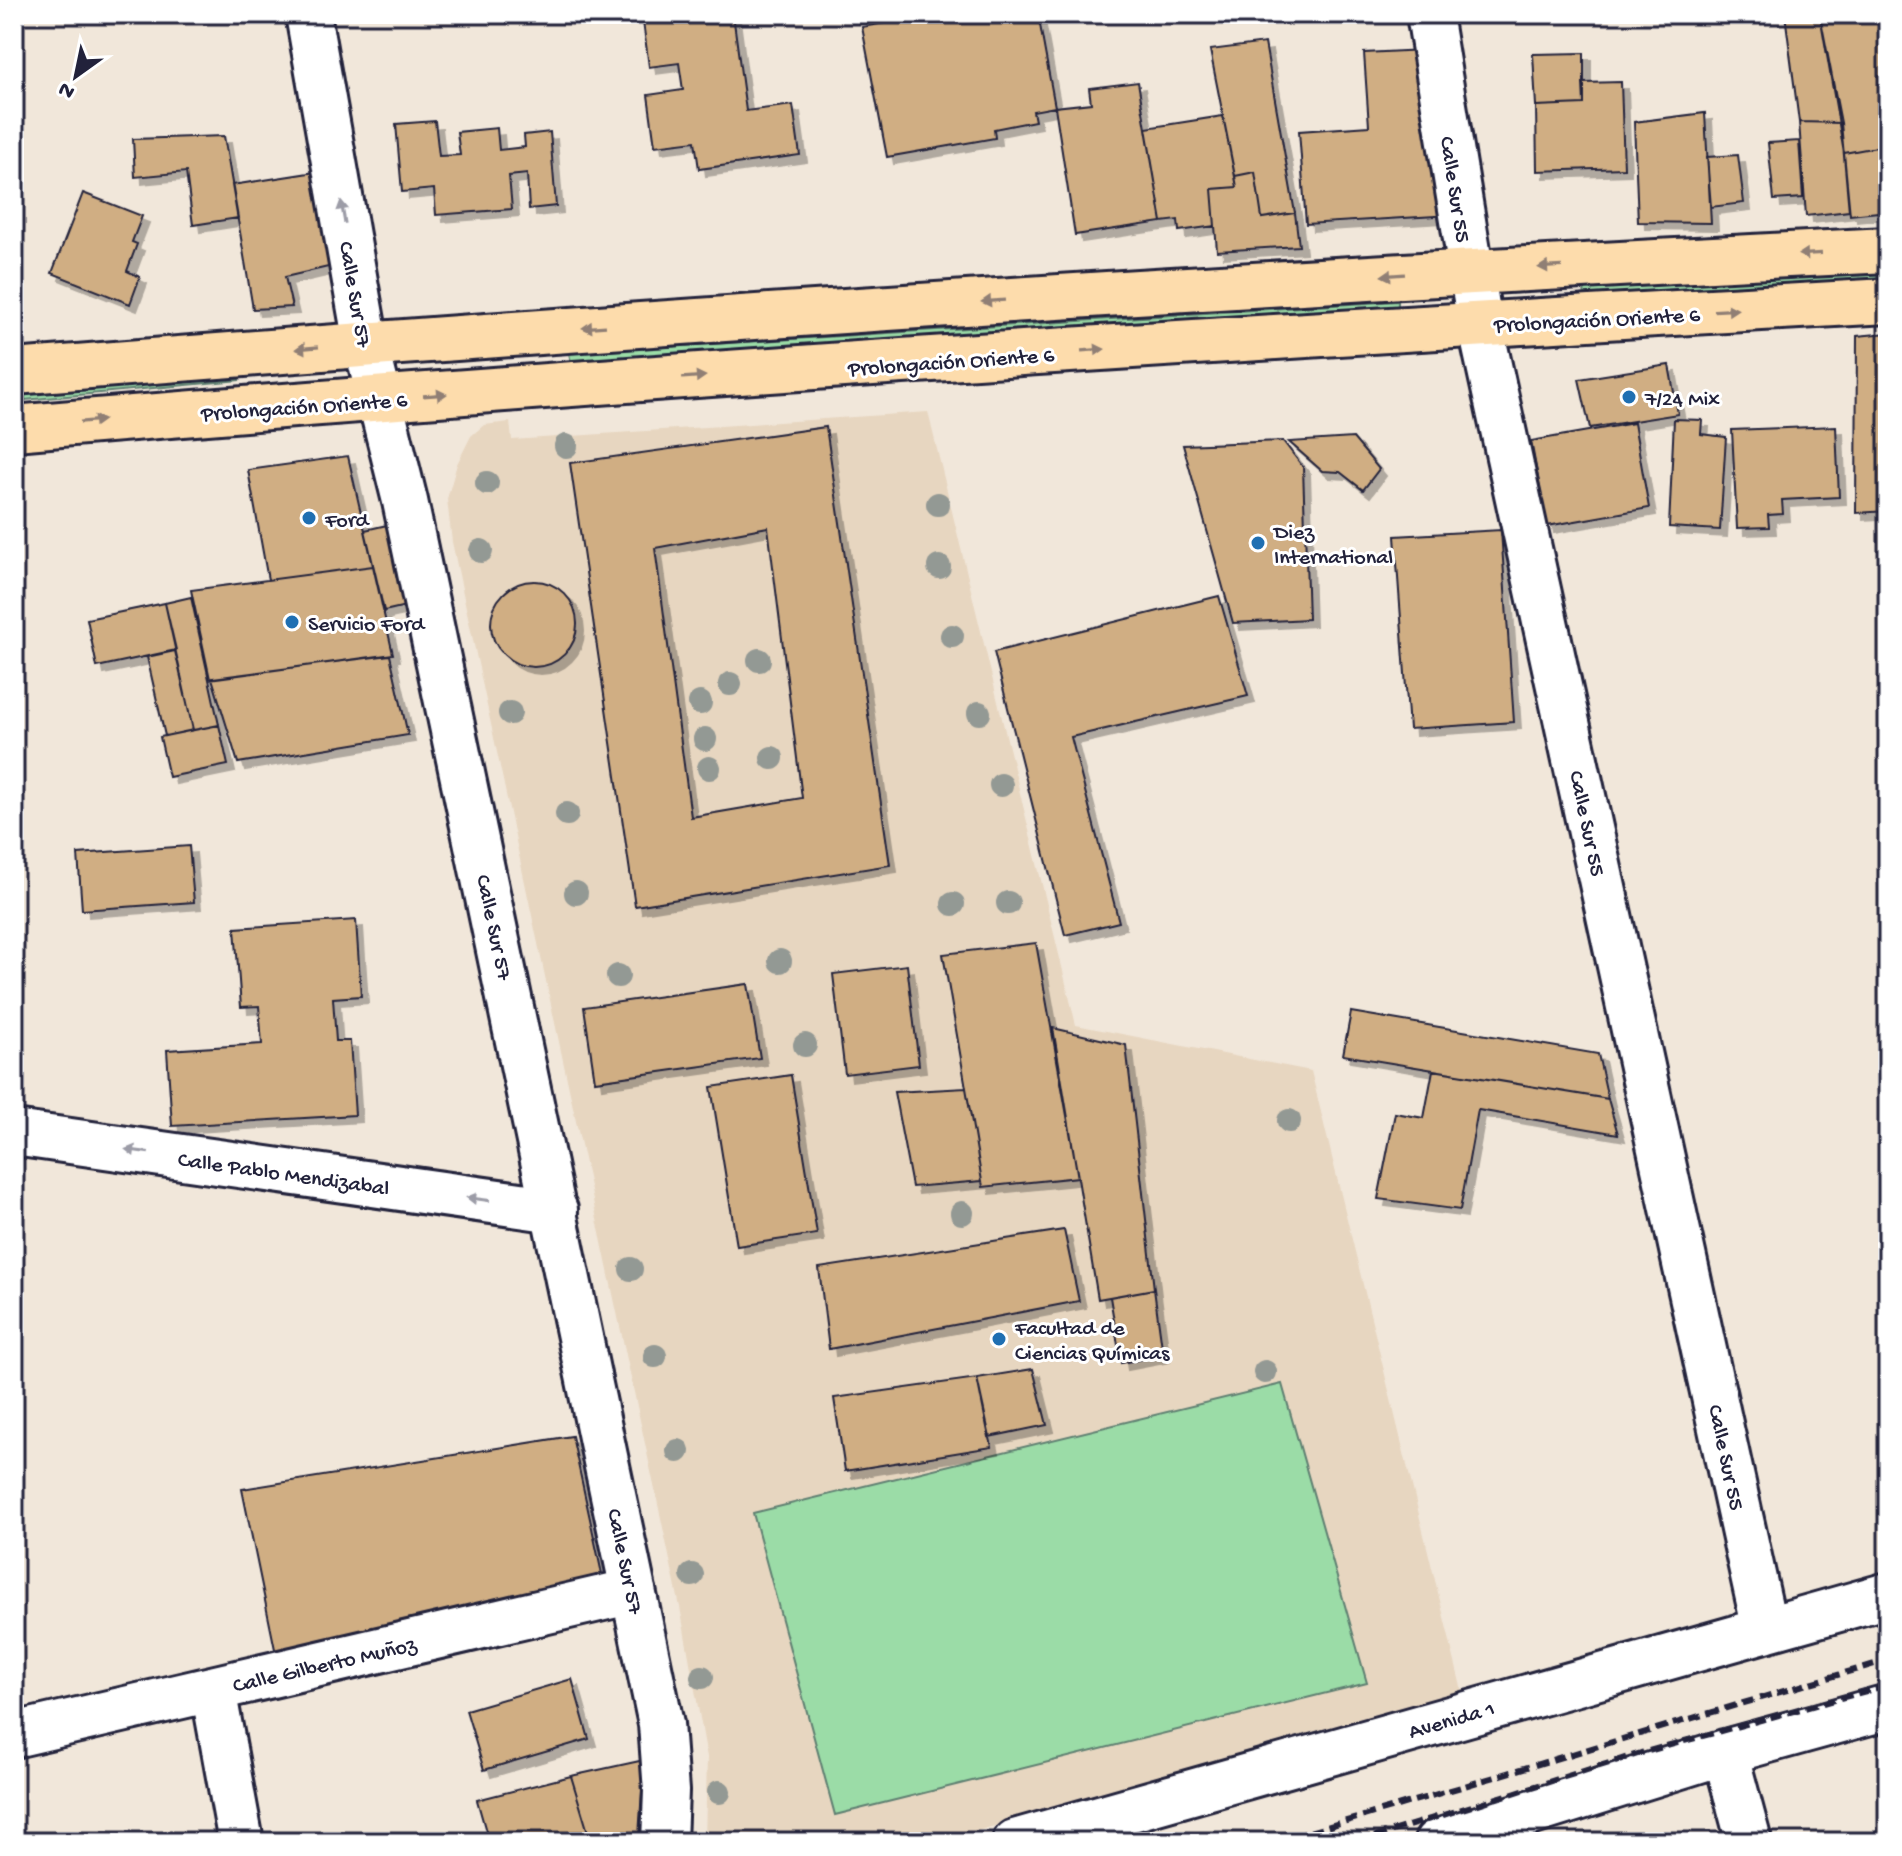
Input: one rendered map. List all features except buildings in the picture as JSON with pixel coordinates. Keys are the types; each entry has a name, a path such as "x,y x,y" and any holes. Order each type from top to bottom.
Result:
{"main road":[{"path":"14,372 366,344 1470,270 1888,250"},
{"name":"Prolongación Oriente 6","path":"14,428 378,399 1480,324 1888,301"}],"street":[{"name":"Calle Sur 57","path":"308,14 366,344 405,501 661,1724 666,1791 664,1842"},
{"name":"Calle Sur 55","path":"1429,14 1480,324 1765,1630"},
{"name":"Calle Pablo Mendizabal","path":"14,1133 555,1210"},
{"name":"Calle Gilberto Muñoz","path":"14,1735 633,1591"},
{"name":"Avenida 1","path":"1015,1842 1888,1595"},
{"path":"213,1689 241,1842"},
{"path":"1437,1842 1725,1752 1888,1707"},
{"path":"1725,1752 1749,1842"}],"shaded area":[{"name":"Facultad de Ciencias Químicas","path":"928,412 1076,1025 1311,1071 1462,1691 939,1842 705,1842 707,1757 680,1607 452,542 447,499 457,464 471,436 484,425 510,422 512,440"}],"green space":[{"path":"1888,273 1888,282 1585,297 1584,288"},
{"path":"1398,301 1398,311 571,363 569,353"},
{"path":"238,371 239,380 14,401 14,391"},
{"path":"1282,1384 1367,1683 835,1815 753,1513"}],"railway":[{"path":"1276,1842 1888,1660"},
{"path":"1357,1842 1641,1753 1888,1685"}],"place":[{"name":"7/24 Mix","path":"1629,397"},
{"name":"Ford","path":"309,518"},
{"name":"Diez International","path":"1258,543"},
{"name":"Servicio Ford","path":"292,622"},
{"name":"Facultad de Ciencias Químicas","path":"999,1339"}]}
